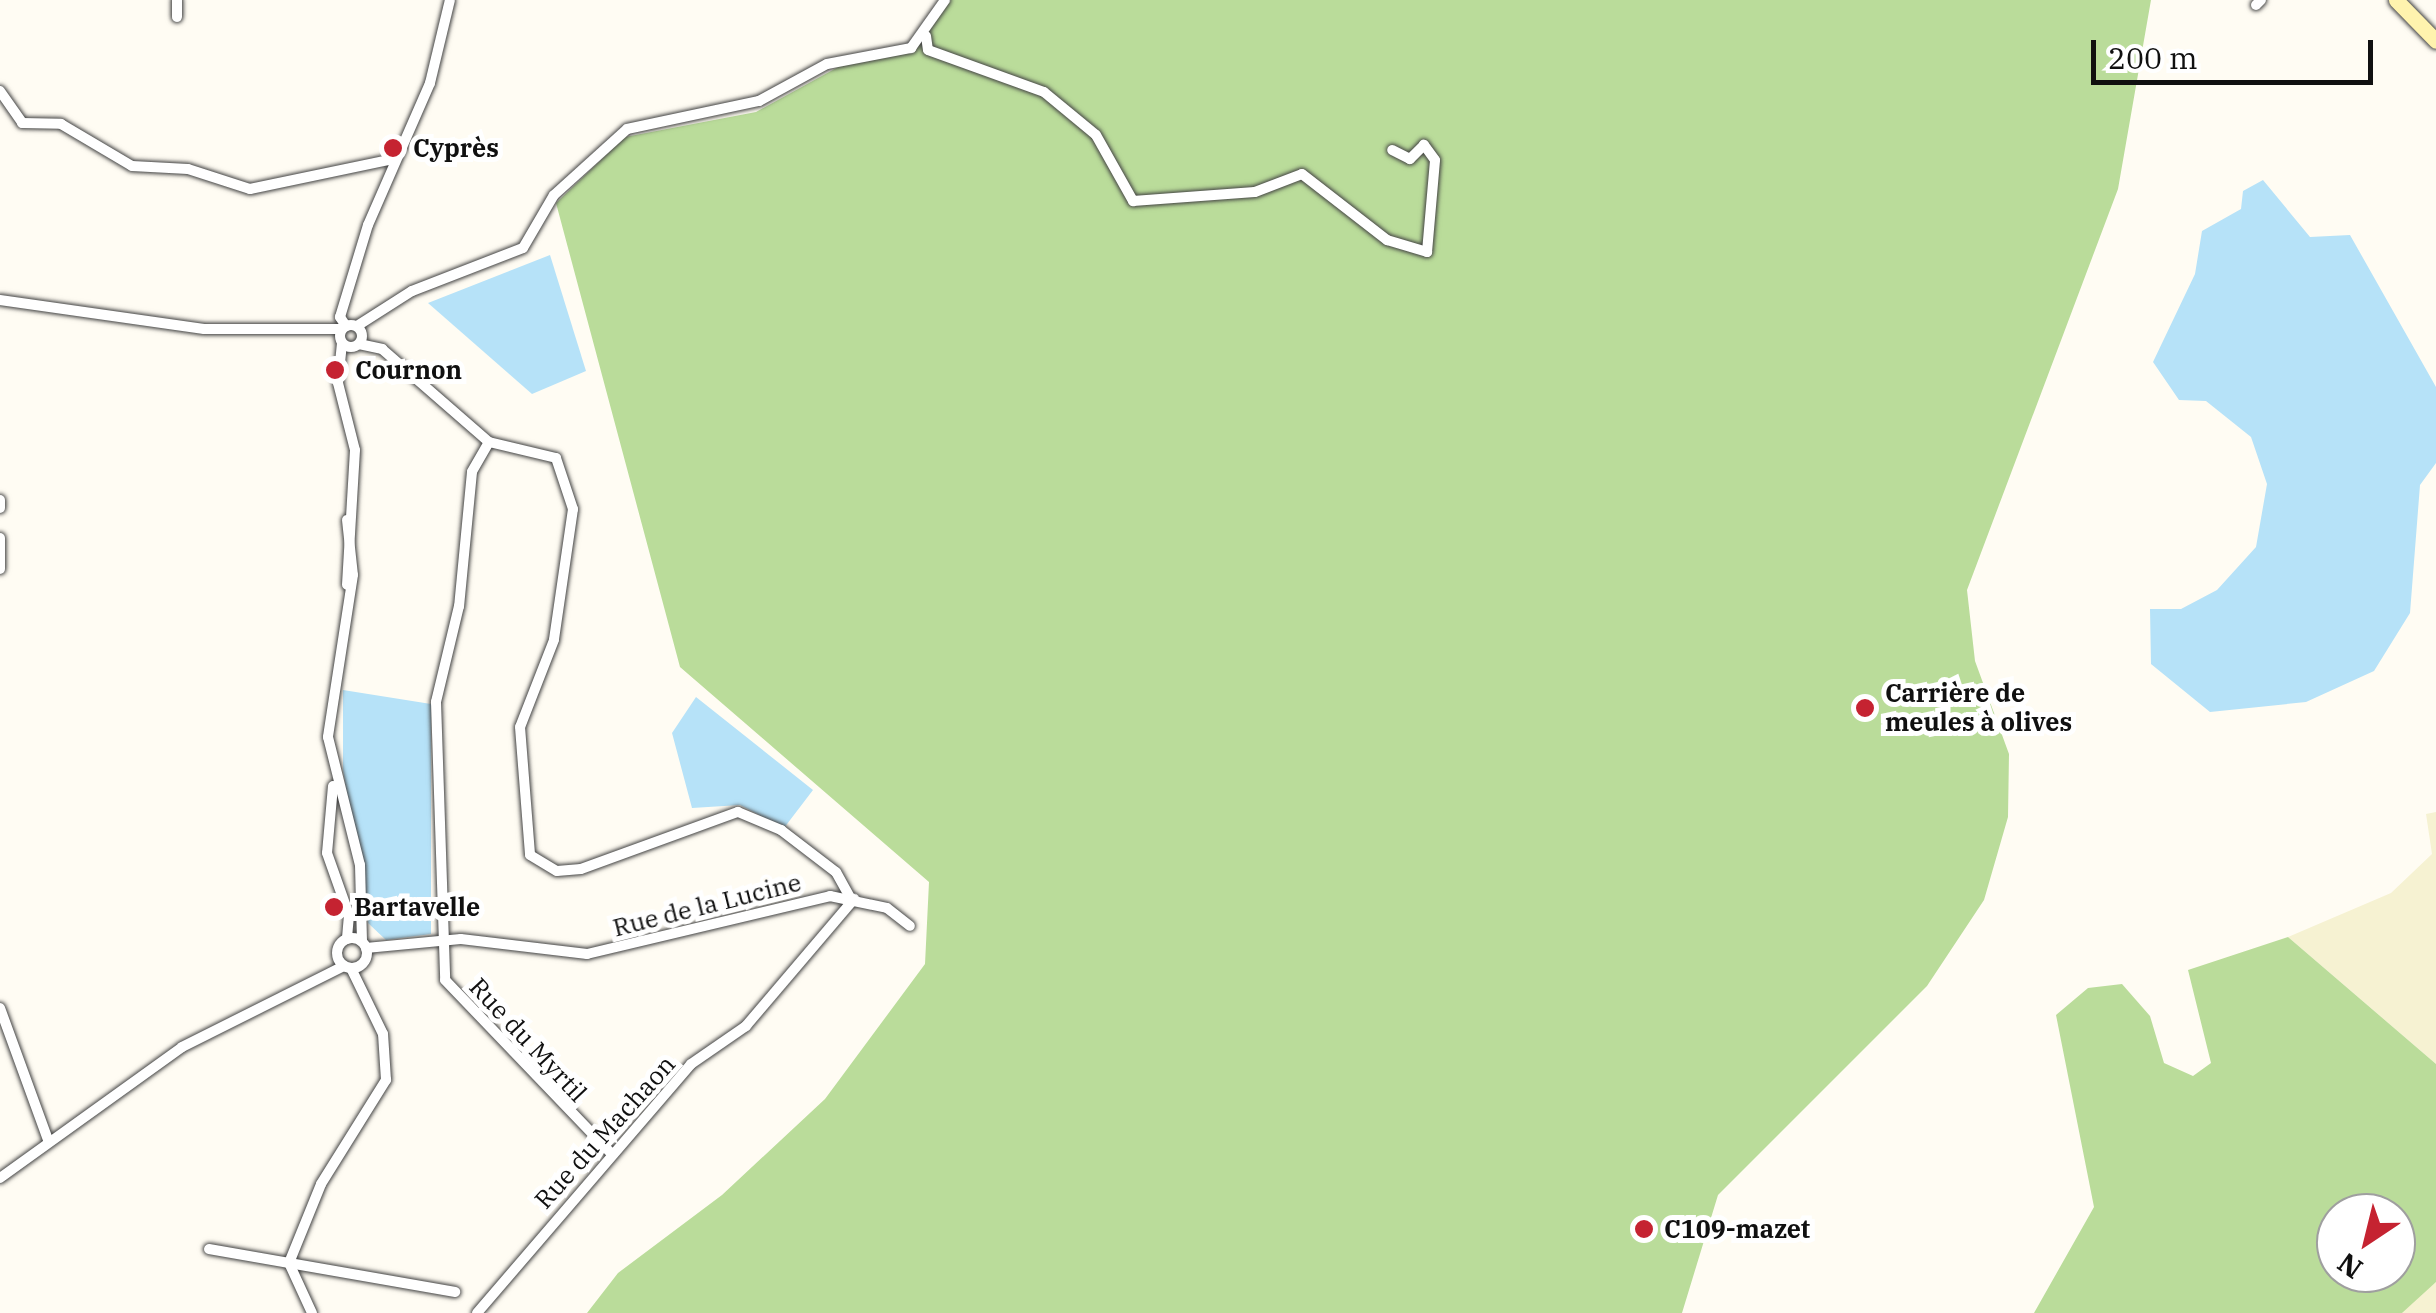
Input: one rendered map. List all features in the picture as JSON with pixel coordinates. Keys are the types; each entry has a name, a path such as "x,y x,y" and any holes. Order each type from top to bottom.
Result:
{"main road":[{"path":"2396,0 2436,40"},
{"path":"2417,0 2436,40"}],"street":[{"path":"177,0 177,17"},
{"path":"349,335 340,317 393,158 430,83 450,0"},
{"path":"358,958 348,938 349,915 326,853 333,780 328,704 348,586 346,520 354,450 338,364 349,335 412,291 524,248 554,195 628,129 759,100 827,64 911,48 926,36 946,0"},
{"path":"926,36 928,50 1044,92 1096,136 1133,201 1255,192 1302,174 1388,240 1427,252 1435,160 1424,145 1410,159 1392,150"},
{"path":"0,91 22,124 61,124 132,166 188,169 250,189 393,158"},
{"path":"0,300 204,329 349,335 372,345 489,442 556,458 573,509 554,640 520,727 530,855 557,870 582,869 738,812 822,861 852,899"},
{"name":"Rue du Myrtil","path":"489,442 472,472 459,606 436,702 441,941 452,989 612,1154"},
{"path":"0,538 0,569"},
{"path":"312,1313 288,1263 321,1184 386,1080 383,1034 360,995 360,865 333,780"},
{"name":"Rue de la Lucine","path":"322,971 388,950 441,941 587,954 814,898 852,899 910,926"},
{"name":"Rue du Machaon","path":"477,1313 691,1064 746,1026 852,899"},
{"path":"0,1178 182,1046 322,971 348,938"},
{"path":"336,955 358,958"},
{"path":"0,1008 48,1140"},
{"path":"209,1250 455,1292"}],"shaded area":[{"path":"2436,812 2436,1064 2288,937 2391,893 2432,854 2426,814"},
{"path":"2436,1282 2436,1313 2402,1313 2408,1303"}],"green space":[{"path":"950,0 2151,0 2118,189 1967,590 1975,661 2009,754 2008,817 1984,900 1927,986 1718,1195 1682,1313 587,1313 618,1273 722,1195 825,1099 925,964 929,882 680,667 556,203 625,137 756,112 840,66 909,52"},
{"path":"2288,937 2436,1064 2436,1282 2402,1313 2034,1313 2094,1207 2056,1015 2088,988 2122,984 2150,1016 2164,1063 2193,1076 2211,1063 2188,970"}],"water":[{"path":"2263,180 2310,237 2350,235 2436,387 2436,463 2420,485 2410,613 2374,671 2306,702 2210,712 2151,664 2150,609 2181,609 2217,590 2256,547 2267,484 2251,437 2206,401 2179,400 2153,362 2195,274 2202,231 2241,209 2243,191"},
{"path":"550,255 586,371 532,394 428,303"},
{"path":"343,690 431,704 431,934 386,940 368,923 343,770"},
{"path":"696,697 813,790 784,828 740,805 692,808 672,733"}],"place":[{"name":"Cyprès","path":"393,148"},
{"name":"Cournon","path":"335,370"},
{"name":"Carrière de meules à olives","path":"1865,708"},
{"name":"Bartavelle","path":"334,907"},
{"name":"C109-mazet","path":"1644,1229"}]}
